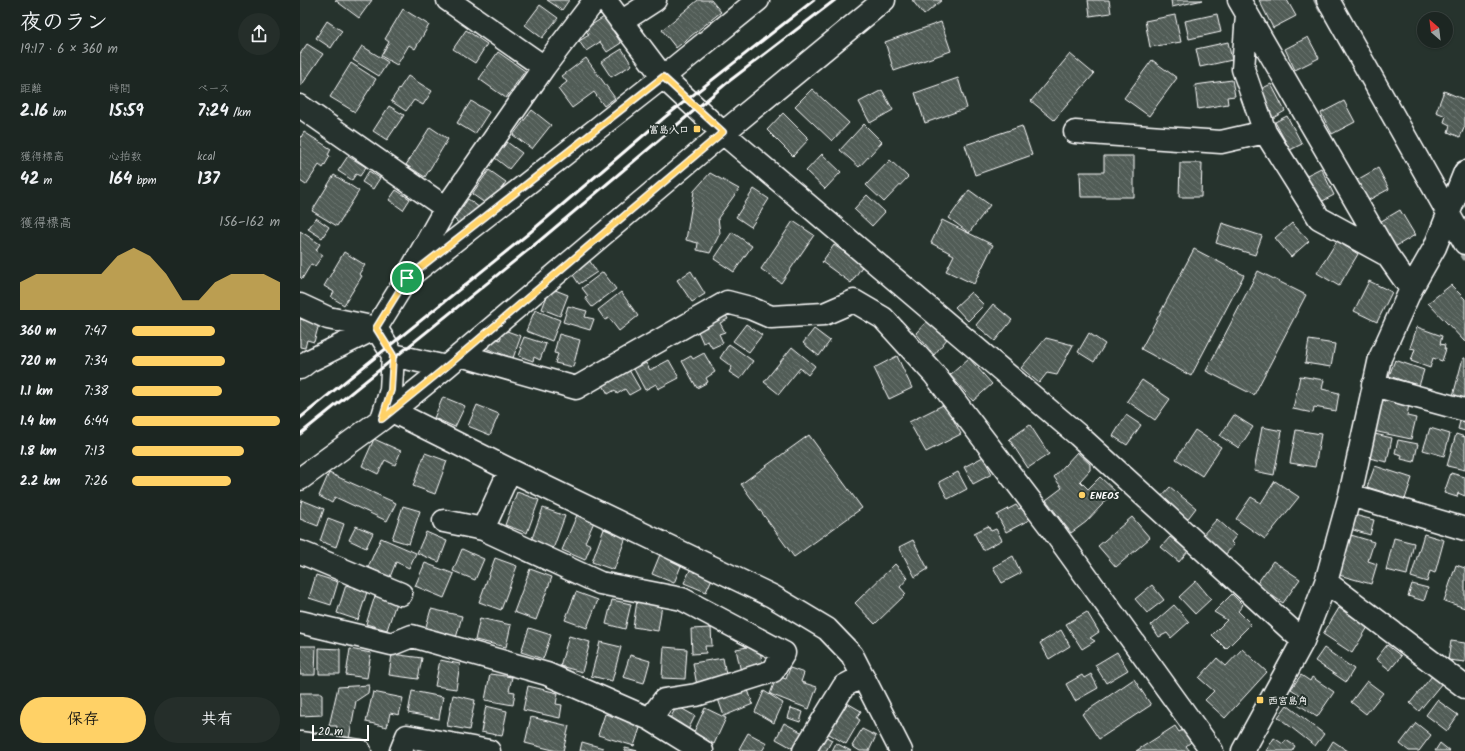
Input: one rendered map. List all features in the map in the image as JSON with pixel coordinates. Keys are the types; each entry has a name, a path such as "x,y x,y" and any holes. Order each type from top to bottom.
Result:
{"street":[{"path":"448,0 544,67"},
{"path":"300,368 309,361 376,328 407,278 446,208 544,67 595,0"},
{"path":"605,0 663,77 723,132 1078,435 1303,641"},
{"path":"621,22 655,0"},
{"path":"407,278 663,77 758,0"},
{"path":"300,479 387,415 453,361 723,132 884,0"},
{"path":"1328,0 1448,217 1465,243"},
{"path":"1243,7 1387,254 1411,289"},
{"path":"1243,7 1244,69 1265,132 1319,218 1387,254"},
{"path":"300,106 446,208"},
{"path":"1075,132 1220,142 1265,132"},
{"path":"1243,751 1303,641 1326,582 1350,495 1380,358 1411,289 1437,242 1465,172"},
{"path":"393,355 453,361 576,388 727,302 750,308 771,317 824,314 854,301 882,318 934,374 1052,529 1212,751"},
{"path":"300,305 328,318 376,328 393,355 391,390 387,415"},
{"path":"1373,385 1465,410"},
{"path":"387,415 510,470 772,596 827,630 852,655 901,751"},
{"path":"483,529 510,470"},
{"path":"1350,495 1465,529"},
{"path":"444,521 483,529 600,583 682,599 784,653 773,671 696,695 664,700 650,719"},
{"path":"300,552 401,594"},
{"path":"1326,582 1465,687"},
{"path":"300,622 392,644 412,636 547,674 650,719 702,751"},
{"path":"804,751 844,686 863,676"},
{"path":"401,751 407,736 488,751"},
{"path":"300,743 360,751"}],"building":[{"path":"335,0 372,0 359,18"},
{"path":"547,0 569,0 562,10"},
{"path":"698,0 711,0 721,12 676,48 662,30"},
{"path":"912,0 942,0 924,15"},
{"path":"1088,0 1109,0 1111,13 1090,16"},
{"path":"1171,0 1203,0 1172,7"},
{"path":"1259,0 1287,0 1296,16 1273,28"},
{"path":"540,5 558,18 542,38 525,25"},
{"path":"403,9 429,25 415,49 409,45 397,65 381,56 389,42 385,39"},
{"path":"1217,14 1221,32 1189,39 1185,21"},
{"path":"1175,15 1181,42 1150,47 1145,21"},
{"path":"604,17 621,43 607,52 600,42 586,51 579,41 589,35 585,29"},
{"path":"327,21 342,31 331,48 316,38"},
{"path":"941,22 951,51 894,71 885,42"},
{"path":"466,30 487,44 475,63 453,49"},
{"path":"1308,37 1319,58 1295,70 1285,49"},
{"path":"1228,42 1232,60 1200,67 1196,49"},
{"path":"307,44 323,54 301,86 300,54"},
{"path":"362,46 388,62 379,76 353,60"},
{"path":"622,49 632,65 611,77 601,62"},
{"path":"498,52 525,71 506,98 479,79"},
{"path":"1070,54 1094,74 1054,120 1031,101"},
{"path":"586,58 615,98 604,106 594,92 572,108 558,89 567,82 562,76"},
{"path":"1152,60 1177,78 1149,116 1124,98"},
{"path":"351,63 376,79 355,112 330,97"},
{"path":"408,76 432,91 423,105 414,100 406,111 391,101"},
{"path":"958,78 967,108 925,123 915,93"},
{"path":"1232,80 1235,96 1227,97 1228,104 1198,109 1195,85"},
{"path":"1271,84 1285,111 1273,118 1259,90"},
{"path":"812,89 849,123 832,141 795,106"},
{"path":"882,90 893,110 870,123 859,102"},
{"path":"1444,91 1465,100 1465,126 1460,137 1448,132 1450,125 1444,122 1446,116 1436,112"},
{"path":"471,101 489,112 475,134 457,123"},
{"path":"1344,101 1355,122 1332,134 1321,113"},
{"path":"389,106 404,115 387,140 373,131"},
{"path":"532,110 551,125 532,149 513,135"},
{"path":"783,113 809,139 793,156 767,130"},
{"path":"1287,116 1302,144 1290,150 1275,122"},
{"path":"864,124 882,142 859,167 840,150"},
{"path":"1022,126 1032,155 975,175 965,145"},
{"path":"430,127 448,139 425,177 406,165"},
{"path":"304,132 331,149 328,155 330,156 323,168 319,165 306,185 300,181 300,139"},
{"path":"507,142 522,153 509,169 495,158"},
{"path":"822,154 841,172 825,189 806,171"},
{"path":"348,156 366,167 360,176 356,174 352,180 338,171"},
{"path":"1104,156 1134,156 1134,197 1081,197 1080,172 1104,172"},
{"path":"890,160 908,177 884,202 866,185"},
{"path":"1180,163 1202,163 1201,197 1179,197"},
{"path":"1321,168 1334,195 1319,203 1305,176"},
{"path":"1378,168 1389,189 1365,202 1355,181"},
{"path":"489,170 506,182 489,206 472,194"},
{"path":"369,171 380,178 373,189 362,182"},
{"path":"710,173 739,189 718,218 720,233 710,253 697,250 698,243 686,240 694,191"},
{"path":"334,175 359,191 337,226 312,211"},
{"path":"754,189 769,199 751,227 736,217"},
{"path":"396,190 410,199 403,210 389,200"},
{"path":"969,190 990,205 969,233 949,218"},
{"path":"867,195 885,212 872,226 854,209"},
{"path":"468,199 480,208 462,226 454,219"},
{"path":"1400,210 1415,235 1393,248 1378,223"},
{"path":"316,218 329,227 322,238 308,229"},
{"path":"942,220 993,245 974,284 946,271 954,255 931,243"},
{"path":"793,221 814,235 781,283 761,269"},
{"path":"1222,223 1262,236 1255,255 1216,243"},
{"path":"1292,223 1309,241 1291,257 1275,238"},
{"path":"300,231 320,244 316,250 323,255 315,266 311,264 302,279 300,277"},
{"path":"732,232 752,246 734,272 714,259"},
{"path":"1337,241 1358,254 1339,286 1317,273"},
{"path":"834,245 863,265 851,283 822,262"},
{"path":"1194,249 1244,275 1191,376 1141,349"},
{"path":"344,252 365,265 359,274 362,276 344,305 331,297 334,292 324,286"},
{"path":"589,260 597,272 579,284 571,272"},
{"path":"691,271 705,294 692,302 677,280"},
{"path":"1258,271 1306,295 1254,395 1206,371"},
{"path":"603,272 616,289 592,307 585,298 588,296 582,288"},
{"path":"1369,281 1392,292 1377,322 1354,311"},
{"path":"1451,285 1465,299 1465,342 1428,303"},
{"path":"550,288 568,295 560,316 542,309"},
{"path":"621,292 638,316 619,331 609,318 605,320 598,310"},
{"path":"971,292 984,305 968,321 955,307"},
{"path":"993,304 1012,320 995,341 976,325"},
{"path":"568,306 587,311 585,317 594,319 590,330 563,322"},
{"path":"535,310 560,320 552,341 526,331"},
{"path":"725,313 728,319 720,323 725,332 719,334 723,343 712,348 708,341 703,343 696,327"},
{"path":"300,319 319,324 314,342 307,340 305,348 300,347"},
{"path":"927,321 947,339 934,355 916,333"},
{"path":"746,324 762,335 749,352 733,341"},
{"path":"1417,327 1442,336 1440,344 1445,345 1444,349 1446,349 1442,361 1433,358 1430,368 1411,361 1415,349 1410,348"},
{"path":"814,329 830,341 819,356 803,343"},
{"path":"504,330 521,336 513,358 485,348 490,336 500,340"},
{"path":"1089,333 1105,344 1094,362 1078,352"},
{"path":"559,334 580,340 573,367 555,363 558,354 554,353"},
{"path":"524,337 546,344 540,360 534,357 533,361 519,356 522,348 520,347"},
{"path":"1046,338 1073,345 1057,375 1047,373 1039,383 1021,368"},
{"path":"1309,340 1335,344 1331,367 1305,363"},
{"path":"729,344 753,361 740,379 729,372 732,367 720,358"},
{"path":"792,347 815,366 808,375 800,368 779,394 764,382"},
{"path":"704,353 715,372 706,378 708,382 697,388 682,361 691,356 693,359"},
{"path":"897,356 912,388 889,399 874,368"},
{"path":"969,358 992,384 973,401 950,375"},
{"path":"1463,358 1465,358 1465,399 1453,396"},
{"path":"669,360 679,378 658,389 656,384 645,390 634,369 646,363 650,370"},
{"path":"1395,360 1424,370 1419,386 1389,376"},
{"path":"629,370 640,389 629,395 625,389 617,394 615,390 608,394 603,385"},
{"path":"1300,376 1324,380 1322,389 1339,393 1336,411 1314,407 1313,413 1293,409"},
{"path":"1142,380 1170,399 1155,420 1127,401"},
{"path":"443,397 465,406 455,427 434,418"},
{"path":"1381,397 1409,404 1407,416 1416,418 1411,439 1373,431"},
{"path":"945,404 961,434 926,452 909,422"},
{"path":"477,405 499,414 490,435 468,426"},
{"path":"1126,415 1141,425 1127,445 1113,436"},
{"path":"1234,415 1253,427 1239,448 1220,436"},
{"path":"1461,418 1465,420 1465,431 1458,429"},
{"path":"1030,425 1049,454 1028,468 1009,439"},
{"path":"1262,427 1282,431 1274,475 1254,471"},
{"path":"1430,428 1450,434 1444,456 1423,450"},
{"path":"1195,430 1221,447 1202,476 1176,459"},
{"path":"1296,430 1321,434 1315,467 1290,463"},
{"path":"1375,434 1392,438 1387,462 1369,458"},
{"path":"1456,434 1465,437 1465,470 1447,466"},
{"path":"809,435 862,508 794,557 741,484"},
{"path":"374,439 401,451 395,465 385,460 378,474 362,466"},
{"path":"1398,440 1418,444 1414,462 1401,459 1402,455 1395,453"},
{"name":"ENEOS","path":"1077,452 1090,464 1090,470 1080,481 1088,489 1100,477 1115,491 1086,522 1071,533 1046,500 1062,488 1054,477"},
{"path":"425,453 447,461 435,494 413,486"},
{"path":"983,457 992,474 973,484 964,467"},
{"path":"1375,466 1412,478 1405,499 1367,487"},
{"path":"958,472 967,489 948,499 939,482"},
{"path":"329,473 396,503 387,521 335,497 332,503 319,496"},
{"path":"1451,473 1465,477 1465,496 1458,493 1457,497 1444,493"},
{"path":"1275,481 1299,497 1265,539 1236,519 1251,497 1261,503"},
{"path":"1170,487 1196,508 1186,521 1159,499"},
{"path":"517,492 539,500 527,533 505,525"},
{"path":"302,500 324,509 318,526 300,519 300,507"},
{"path":"1016,505 1019,509 1023,507 1029,520 1006,532 997,515"},
{"path":"403,506 420,511 409,544 392,539"},
{"path":"543,508 565,516 553,549 531,541"},
{"path":"577,515 594,522 585,542 591,545 585,560 562,550"},
{"path":"1354,515 1374,520 1370,535 1350,529"},
{"path":"1132,517 1150,538 1116,567 1098,546"},
{"path":"328,518 344,524 336,547 320,541"},
{"path":"1217,519 1236,536 1231,542 1234,545 1223,557 1201,537"},
{"path":"356,526 373,533 366,548 349,540"},
{"path":"988,526 991,531 996,529 1002,540 983,550 974,533"},
{"path":"604,529 626,537 614,570 592,562"},
{"path":"426,532 447,541 439,562 417,553"},
{"path":"1424,534 1444,540 1435,573 1430,571 1427,582 1411,577"},
{"path":"1351,535 1374,542 1368,561 1377,564 1371,584 1339,575"},
{"path":"1170,537 1188,551 1179,562 1161,547"},
{"path":"381,538 416,553 409,568 396,562 390,577 368,567"},
{"path":"1394,538 1414,543 1407,575 1386,570"},
{"path":"913,540 928,569 915,577 899,547"},
{"path":"462,549 484,559 475,580 453,571"},
{"path":"661,552 683,561 674,583 652,574"},
{"path":"1013,556 1021,573 1002,583 993,567"},
{"path":"495,558 517,566 501,610 479,602"},
{"path":"1273,561 1300,579 1283,603 1256,585"},
{"path":"425,563 454,574 444,598 415,586"},
{"path":"895,564 908,578 900,587 906,594 875,624 855,603"},
{"path":"1456,565 1465,568 1465,608 1444,601"},
{"path":"692,566 714,574 706,592 684,583"},
{"path":"530,569 552,577 536,620 514,612"},
{"path":"316,575 338,582 331,605 309,598"},
{"path":"1196,581 1211,599 1195,614 1179,597"},
{"path":"1412,584 1428,588 1424,601 1408,596"},
{"path":"346,585 367,592 358,620 337,613"},
{"path":"1152,585 1164,600 1147,613 1135,599"},
{"path":"576,592 598,600 587,628 565,620"},
{"path":"1232,594 1243,605 1238,611 1251,624 1226,649 1212,635 1227,620 1214,612"},
{"path":"375,596 396,603 387,630 366,624"},
{"path":"612,600 631,604 625,629 606,624"},
{"path":"637,601 662,605 658,631 633,627"},
{"path":"1174,605 1189,622 1171,638 1167,633 1159,637 1151,625"},
{"path":"1339,608 1368,627 1352,653 1323,634"},
{"path":"431,609 462,616 456,638 425,630"},
{"path":"1087,612 1099,632 1090,638 1095,641 1082,649 1066,624"},
{"path":"480,618 511,625 506,647 475,640"},
{"path":"529,628 551,635 543,659 521,652"},
{"path":"711,628 712,646 705,646 706,653 692,654 691,629"},
{"path":"1061,630 1070,646 1049,659 1040,643"},
{"path":"569,636 590,642 582,672 560,666"},
{"path":"1451,641 1465,643 1465,662 1448,660"},
{"path":"600,642 621,647 612,681 591,676"},
{"path":"759,645 763,667 741,672 736,649"},
{"path":"1387,645 1401,656 1390,670 1376,659"},
{"path":"300,646 316,646 315,675 300,675"},
{"path":"664,647 687,649 685,679 662,678"},
{"path":"319,648 340,649 340,674 319,674"},
{"path":"1324,648 1354,669 1346,682 1315,661"},
{"path":"350,649 371,653 367,678 346,675"},
{"path":"1242,649 1267,672 1225,718 1205,700 1214,691 1199,678 1217,658 1226,666"},
{"path":"1117,652 1128,670 1106,683 1095,665"},
{"path":"392,654 422,658 418,679 389,675"},
{"path":"630,655 650,661 644,683 623,677"},
{"path":"723,658 727,680 697,686 693,663"},
{"path":"440,660 460,664 456,689 435,686"},
{"path":"790,668 804,673 801,682 817,687 809,709 770,694 777,676 786,679"},
{"path":"490,674 512,677 509,691 515,692 513,705 485,700"},
{"path":"1091,674 1098,688 1075,701 1066,684 1082,675 1084,678"},
{"path":"1301,675 1310,681 1312,677 1334,692 1317,717 1295,702 1300,695 1291,689"},
{"path":"1432,676 1442,683 1419,711 1410,703"},
{"path":"1134,679 1151,705 1099,739 1082,714"},
{"path":"1367,681 1383,693 1366,714 1351,702"},
{"path":"369,685 368,693 356,701 349,739 335,739 337,726 329,726 338,687"},
{"path":"528,686 558,693 556,704 562,705 560,718 523,710"},
{"path":"747,687 753,704 724,716 718,699"},
{"path":"412,691 443,697 439,719 408,713"},
{"path":"764,691 783,703 774,723 755,712"},
{"path":"373,692 403,698 399,715 390,713 387,727 366,722"},
{"path":"300,693 322,693 322,715 300,716"},
{"path":"453,695 475,700 469,730 447,726"},
{"path":"842,700 861,711 857,718 860,720 846,744 824,731"},
{"path":"1437,700 1458,715 1447,731 1426,715"},
{"path":"1287,705 1324,734 1315,746 1278,717"},
{"path":"486,706 507,711 502,736 481,732"},
{"path":"677,706 695,716 687,732 668,722"},
{"path":"705,708 726,718 714,744 693,734"},
{"path":"791,708 803,712 800,722 788,718"},
{"path":"605,714 641,725 634,746 598,735"},
{"path":"531,717 569,726 563,751 557,751 525,743"},
{"path":"784,723 803,733 794,749 776,739"},
{"path":"1416,723 1431,735 1419,751 1409,751 1400,744"},
{"path":"1175,726 1179,732 1183,730 1191,742 1186,746 1190,751 1136,751"},
{"path":"862,729 876,736 869,751 860,751 852,746"},
{"path":"748,733 767,743 762,751 743,751 739,749"},
{"path":"821,734 832,740 826,751 812,751"},
{"path":"1274,738 1283,744 1286,740 1295,746 1292,751 1266,751"},
{"path":"1333,741 1348,751 1327,751"},
{"path":"582,742 603,748 602,751 580,751"},
{"path":"836,743 851,751 832,751"},
{"path":"1440,743 1450,751 1435,751"},
{"path":"625,748 638,751 625,751"}],"waterway":[{"path":"1316,0 1321,10"},
{"path":"1459,248 1465,258"}],"railway":[{"path":"300,418 528,234 665,117 814,0"},
{"path":"300,434 538,242 728,82 835,0"}],"place":[{"name":"富島入口","path":"697,129"},
{"name":"ENEOS","path":"1082,495"},
{"name":"西宮島角","path":"1260,700"}],"route":[{"path":"663,77 723,132 446,367 382,419 391,390 393,355 376,328 407,278 663,77"}]}
